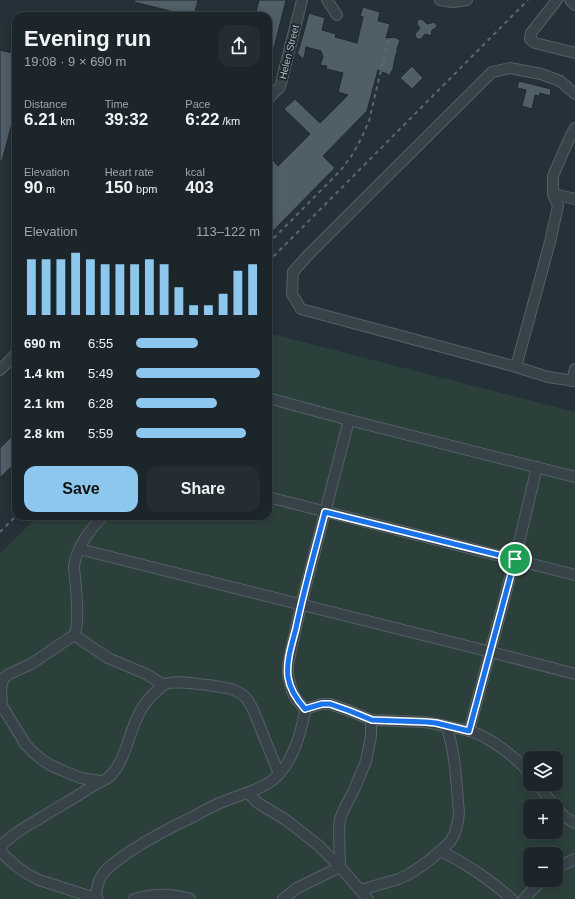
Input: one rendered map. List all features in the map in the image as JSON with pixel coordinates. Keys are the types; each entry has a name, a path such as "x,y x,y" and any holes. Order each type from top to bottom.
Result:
{"street":[{"name":"Helen Street","path":"272,90 280,87 302,0"},
{"path":"327,0 337,15"},
{"path":"440,0 453,2 467,0"},
{"path":"557,0 531,33 530,40 535,43 575,53"},
{"path":"570,0 575,5"},
{"path":"575,94 560,81 541,74 510,68 492,72 309,254 293,272 292,294 301,309 548,377 573,381 575,369"},
{"path":"516,367 550,242 558,206 553,194 553,176 575,128"},
{"path":"553,194 575,199"},
{"path":"0,370 12,358"},
{"path":"272,399 575,477"},
{"path":"305,709 296,700 292,691 288,675 288,664 301,605 349,420"},
{"path":"469,731 491,652 537,468"},
{"path":"272,498 575,575"},
{"path":"100,520 93,527 75,558 74,566 77,627 74,635 30,664 4,678 1,687 1,706 26,745 50,765 81,778 100,781"},
{"path":"79,549 575,674"},
{"path":"74,635 108,658 146,674 164,685"},
{"path":"0,848 12,836 24,828 100,781 108,778 119,765 123,757 141,709 154,693 164,685 178,682 214,686 232,690 241,694 247,699 252,707 279,774"},
{"path":"305,709 322,704 330,704 372,720 426,722 469,731 500,747 523,767"},
{"path":"0,851 24,872 39,880 96,899 97,885 100,877 122,857 172,826 224,801 248,793 268,783 279,774 285,766 296,743 304,718 305,709"},
{"path":"340,867 338,829 340,818 366,761 372,720"},
{"path":"360,890 411,873 441,851 450,842 455,833 459,812 452,748 450,736 446,726"},
{"path":"248,793 258,802 286,820 318,845 368,899"},
{"path":"563,815 575,823"},
{"path":"441,851 457,858 477,871 512,899"},
{"path":"563,865 575,859"},
{"path":"283,899 297,888 340,867"},
{"path":"524,899 535,887"},
{"path":"134,899 153,895 171,895 190,899"}],"green space":[{"path":"272,334 575,412 575,899 0,899 0,554 34,520 272,520"}],"building":[{"path":"135,0 198,0 195,12 174,12 134,2"},
{"path":"259,0 286,0 274,48 272,47 272,12 256,12"},
{"path":"363,7 380,12 378,21 390,24 386,38 394,37 400,40 393,69 389,76 378,70 367,111 323,156 335,168 272,232 272,159 278,166 310,134 284,109 295,99 320,123 348,95 338,92 343,73 326,69 327,66 320,65 323,57 321,51 306,47 303,59 297,53 309,13 325,18 322,30 336,34 335,37 357,43 363,17 360,16"},
{"path":"421,19 427,24 435,22 437,26 432,30 431,36 425,34 421,39 418,39 416,38 415,34 420,28 417,22"},
{"path":"0,50 12,53 12,123 2,161 0,161"},
{"path":"412,66 423,78 412,89 400,78"},
{"path":"519,81 551,89 550,96 540,93 539,96 535,95 532,109 522,106 526,90 517,88"},
{"path":"12,436 12,466 0,478 0,448"}],"railway":[{"path":"272,258 528,0"},
{"path":"272,240 341,170 352,155 369,121 388,40"},
{"path":"0,532 12,520"}],"route":[{"path":"325,512 515,559 469,731 436,723 372,720 330,704 314,705 305,709 296,700 289,683 288,664 301,605 325,512"}]}
